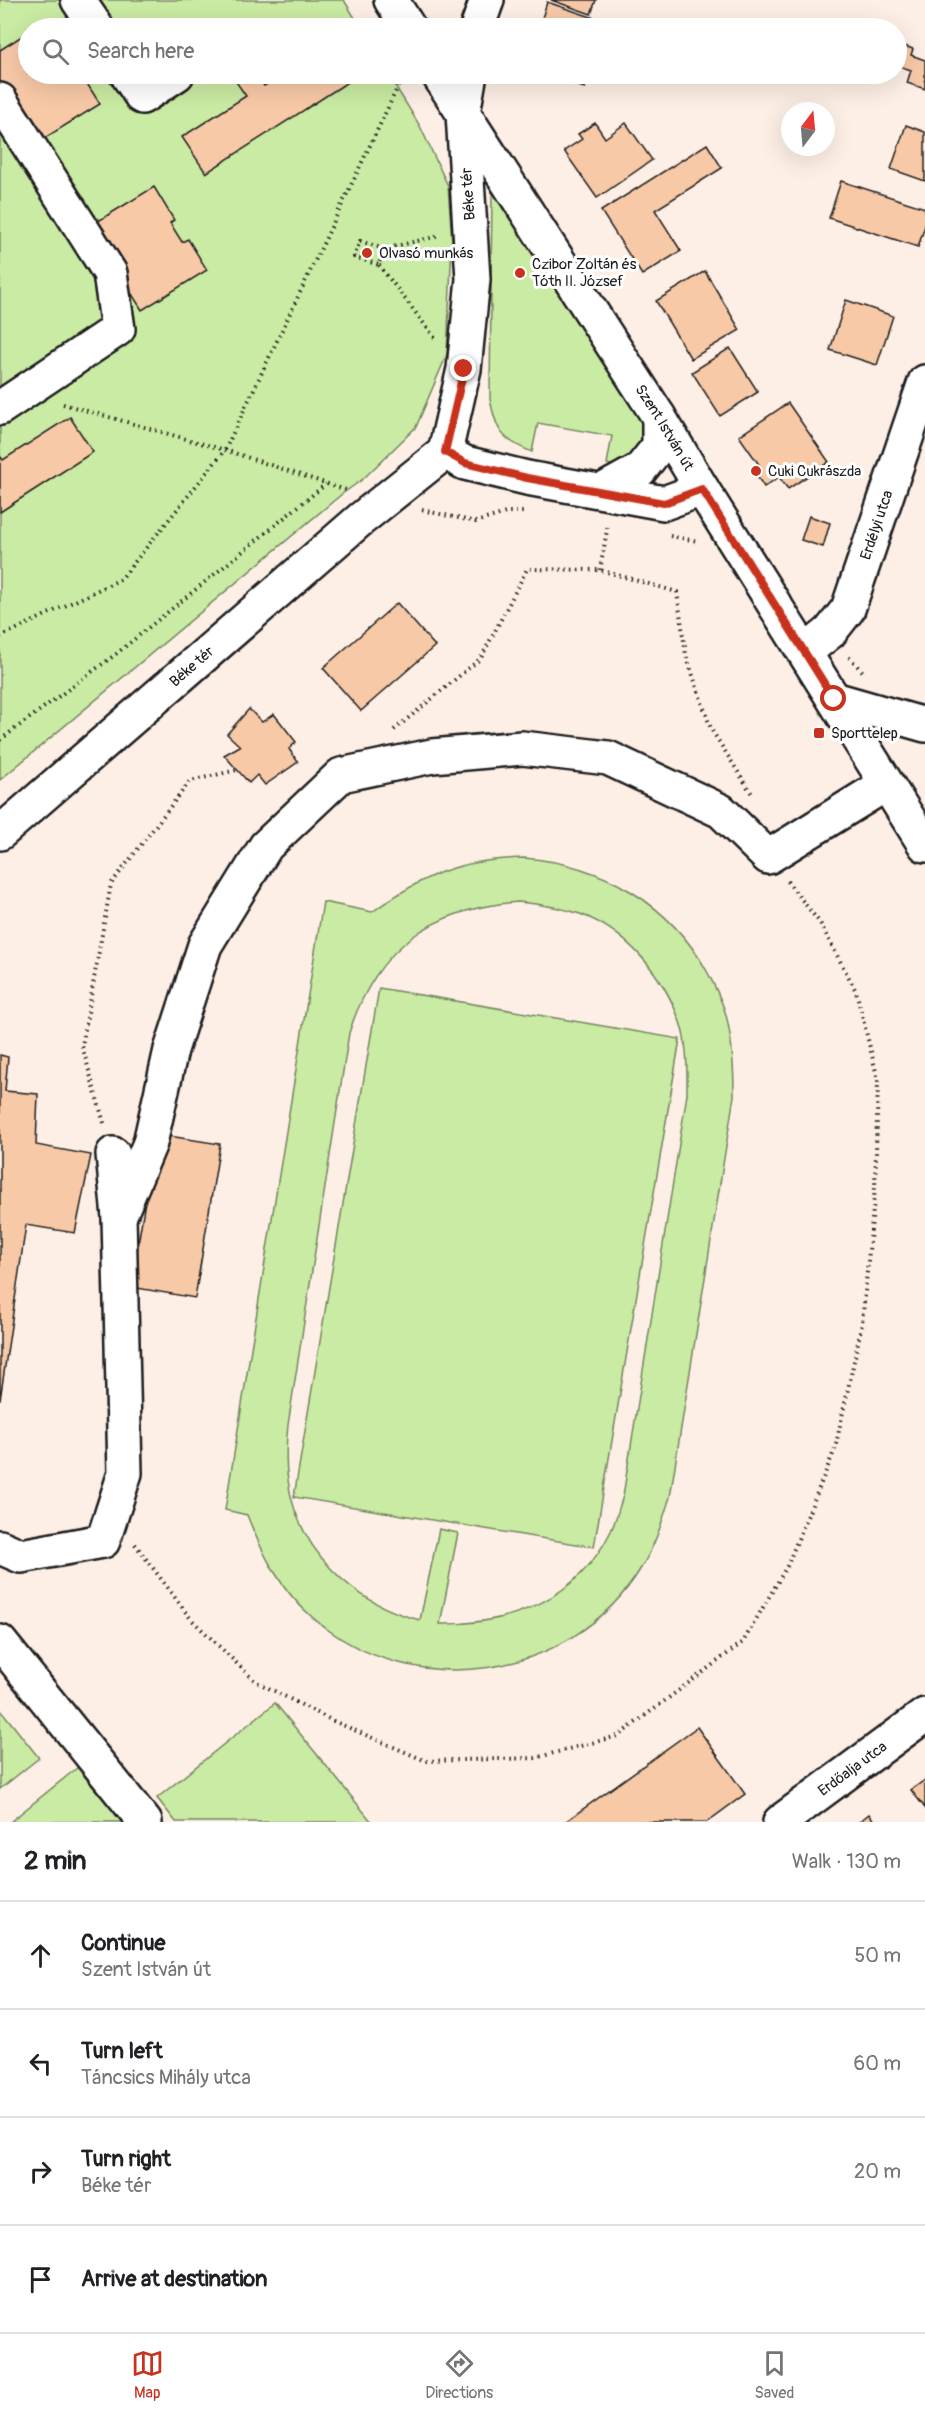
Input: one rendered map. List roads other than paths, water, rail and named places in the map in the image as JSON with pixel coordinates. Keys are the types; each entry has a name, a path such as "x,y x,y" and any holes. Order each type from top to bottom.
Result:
{"street":[{"path":"78,0 90,18"},
{"path":"391,0 403,18"},
{"path":"481,18 487,0"},
{"path":"134,84 142,97 162,84"},
{"name":"Szent István út","path":"444,84 659,417 925,845"},
{"name":"Béke tér","path":"0,833 361,519 445,452 464,369 473,279 463,113 468,84"},
{"path":"0,100 110,273 118,329 8,403"},
{"name":"Erdélyi utca","path":"805,652 830,632 848,609 925,382"},
{"path":"602,491 640,470 659,447 659,417"},
{"path":"445,452 465,463 507,473 664,503 702,489"},
{"path":"834,699 925,725"},
{"path":"118,1217 150,1143 171,1050 205,945 266,846 341,775 432,756 522,748 608,758 721,811 768,857 886,784"},
{"path":"0,1547 21,1556 103,1541 125,1473 118,1217 113,1154"},
{"path":"0,1642 145,1822"},
{"name":"Erdőalja utca","path":"780,1822 925,1715"}],"place":[{"name":"Olvasó munkás","path":"367,253"},
{"name":"Czibor Zoltán és Tóth II. József","path":"520,273"},
{"name":"Cuki Cukrászda","path":"756,471"},
{"name":"Sporttelep","path":"819,733"}]}
